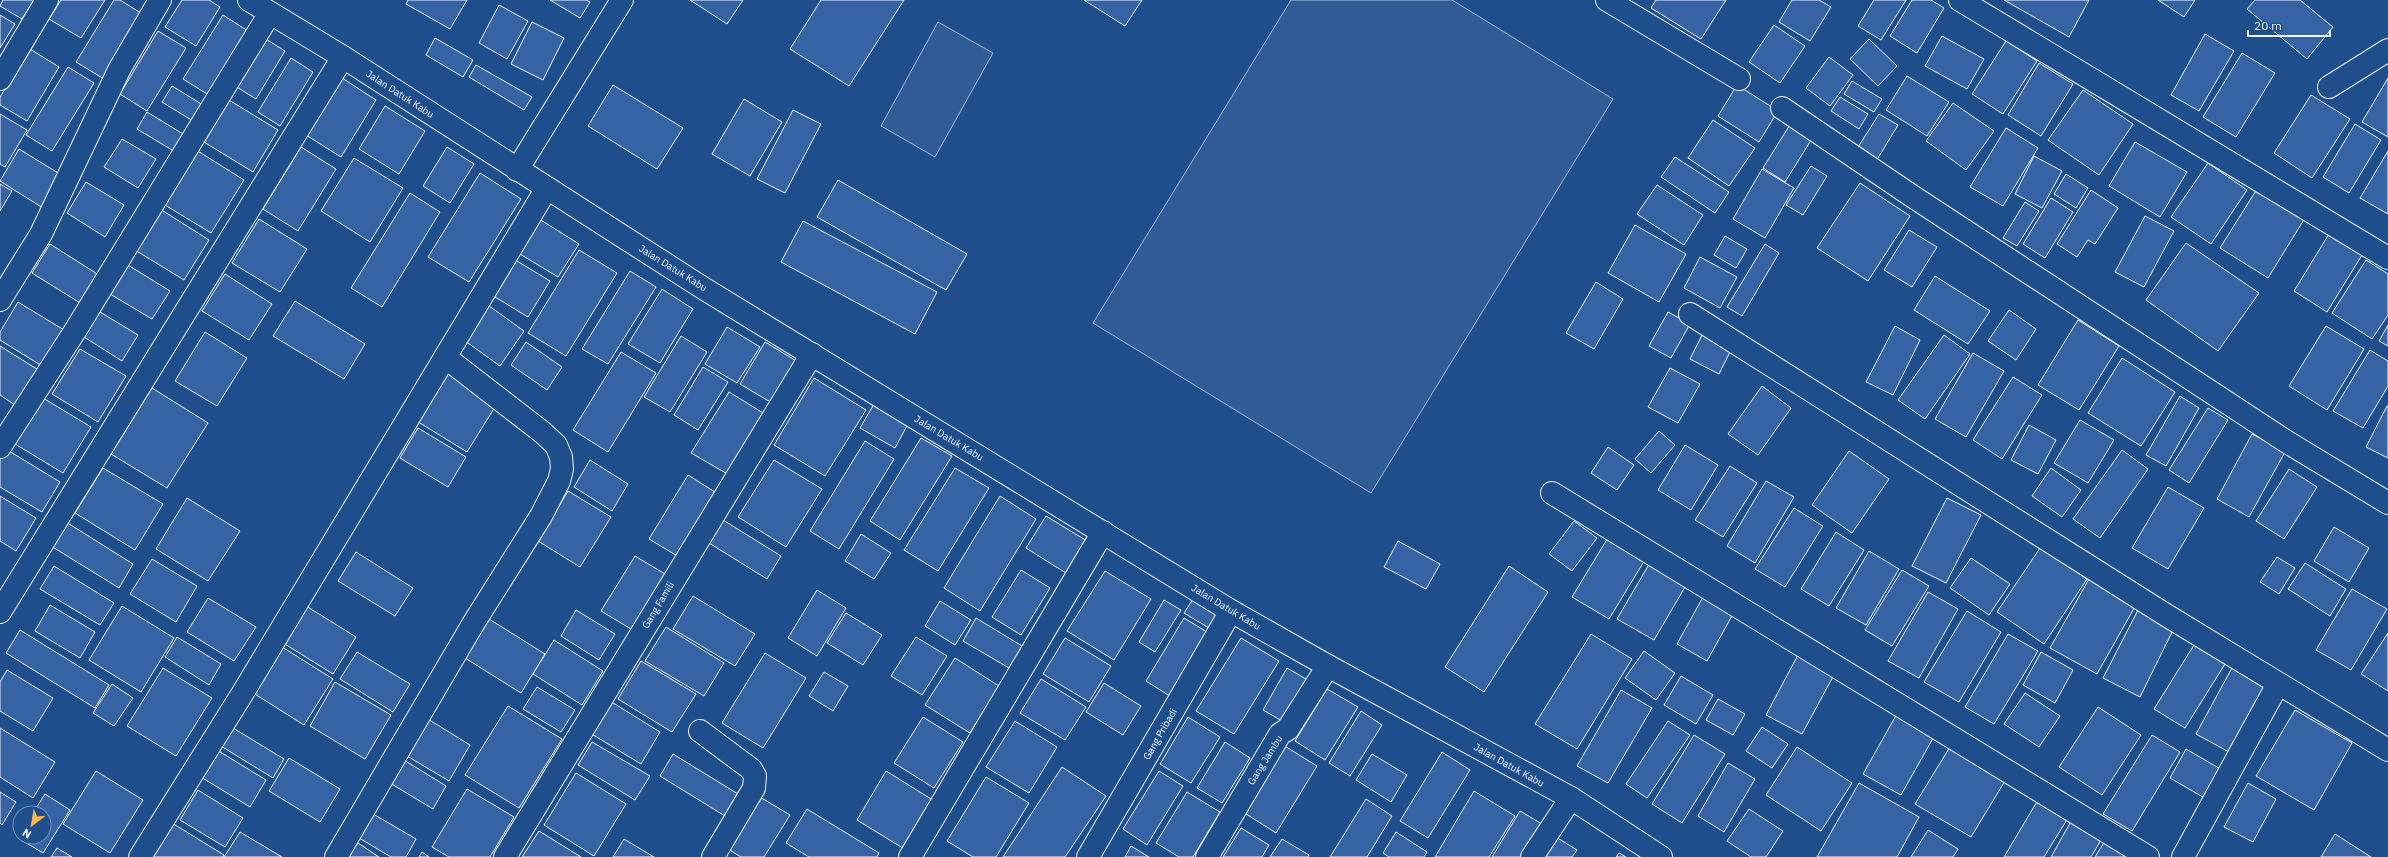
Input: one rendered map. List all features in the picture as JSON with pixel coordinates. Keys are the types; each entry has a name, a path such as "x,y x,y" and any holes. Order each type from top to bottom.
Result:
{"street":[{"path":"0,78 47,0"},
{"path":"0,300 41,234 120,70 160,0"},
{"name":"Jalan Datuk Kabu","path":"249,0 343,57 517,170 812,354 1231,611 1328,666 1571,798 1661,857"},
{"path":"517,170 622,0"},
{"path":"1607,0 1739,79"},
{"path":"1960,0 2388,258"},
{"path":"0,447 75,331 270,12"},
{"path":"2329,87 2388,50"},
{"path":"0,612 343,57"},
{"path":"1782,108 1886,179 2287,442 2388,503"},
{"path":"140,857 244,691 547,188"},
{"path":"1690,314 2278,684 2388,750"},
{"name":"Gang Famili","path":"505,857 812,354"},
{"path":"336,857 473,624 541,516 559,481 562,469 561,457 556,445 542,432 445,357"},
{"path":"1552,493 2148,857"},
{"path":"910,857 1103,532"},
{"name":"Gang Pribadi","path":"1088,857 1231,611"},
{"name":"Gang Jambu","path":"1207,857 1280,734 1288,729 1328,666"},
{"path":"2183,857 2278,684"},
{"path":"700,731 751,769 755,776 754,788 713,857"},
{"path":"1532,857 1571,798"}],"shaded area":[{"path":"1291,0 1452,0 1613,99 1371,493 1093,323"},
{"path":"938,22 993,53 935,157 881,126"}],"building":[{"path":"3,0 34,0 22,19 0,6"},
{"path":"61,0 105,0 81,38 49,19"},
{"path":"114,0 120,0 144,15 104,79 76,62"},
{"path":"182,0 209,0 220,7 196,46 165,27"},
{"path":"408,0 467,0 450,29 406,4"},
{"path":"550,0 586,0 590,2 580,18"},
{"path":"690,0 743,0 727,24"},
{"path":"821,0 904,0 849,86 790,49"},
{"path":"1084,0 1142,0 1125,26"},
{"path":"1656,0 1726,0 1701,39 1651,8"},
{"path":"1792,0 1819,0 1831,7 1810,41 1779,22"},
{"path":"1874,0 1906,0 1881,40 1858,26"},
{"path":"1912,0 1931,0 1944,8 1917,53 1890,36"},
{"path":"2004,0 2089,0 2069,37"},
{"path":"2158,0 2195,0 2184,17"},
{"path":"2255,0 2300,0 2333,27 2307,59 2247,9"},
{"path":"499,5 528,21 507,59 479,43"},
{"path":"0,15 15,24 0,48"},
{"path":"223,15 251,33 212,97 183,79"},
{"path":"532,22 564,38 543,80 511,64"},
{"path":"1774,25 1805,46 1780,83 1749,62"},
{"path":"158,31 186,48 147,111 120,94"},
{"path":"2205,34 2234,51 2199,111 2171,95"},
{"path":"261,36 285,51 256,99 232,84"},
{"path":"1942,36 1984,59 1967,89 1925,66"},
{"path":"435,38 473,60 463,77 426,55"},
{"path":"1869,39 1897,66 1878,86 1850,59"},
{"path":"2006,41 2037,61 2003,114 1972,94"},
{"path":"30,49 59,67 27,121 0,105 0,97"},
{"path":"2242,53 2275,73 2236,137 2203,117"},
{"path":"1829,57 1853,75 1830,106 1806,88"},
{"path":"291,58 313,72 280,126 258,112"},
{"path":"2039,63 2073,84 2041,136 2008,115"},
{"path":"476,65 532,97 524,110 469,77"},
{"path":"68,67 94,83 52,151 26,135"},
{"path":"1907,76 1949,102 1927,136 1886,110"},
{"path":"342,78 376,100 341,157 306,135"},
{"path":"2388,78 2388,137 2362,122"},
{"path":"1852,81 1882,99 1874,112 1844,94"},
{"path":"613,85 683,128 657,169 588,126"},
{"path":"1737,85 1778,111 1759,142 1718,116"},
{"path":"172,86 203,105 193,121 162,102"},
{"path":"2083,90 2133,124 2099,175 2048,140"},
{"path":"2311,95 2350,119 2312,178 2274,153"},
{"path":"224,97 278,130 253,172 199,139"},
{"path":"1840,97 1868,114 1859,129 1831,111"},
{"path":"744,99 782,122 750,176 712,154"},
{"path":"1953,103 1994,131 1966,170 1926,141"},
{"path":"385,106 425,131 399,174 359,149"},
{"path":"793,110 821,124 785,193 757,179"},
{"path":"147,112 188,137 177,153 137,129"},
{"path":"0,114 27,130 5,167 0,164"},
{"path":"1879,114 1898,125 1875,163 1855,152"},
{"path":"1713,120 1755,148 1729,186 1688,158"},
{"path":"1791,123 1813,137 1785,182 1763,168"},
{"path":"2355,124 2381,140 2349,193 2323,177"},
{"path":"2006,128 2038,148 2003,206 1970,187"},
{"path":"122,139 156,159 138,188 104,167"},
{"path":"2135,142 2187,172 2160,217 2109,186"},
{"path":"301,147 336,169 298,231 263,209"},
{"path":"447,147 474,164 450,203 423,186"},
{"path":"193,148 244,180 211,233 160,202"},
{"path":"19,149 63,176 43,208 0,181"},
{"path":"2388,151 2388,214 2360,198"},
{"path":"2034,156 2062,171 2042,208 2015,194"},
{"path":"1675,157 1729,192 1715,213 1661,177"},
{"path":"354,158 403,188 370,242 321,211"},
{"path":"2208,163 2247,190 2211,244 2171,217"},
{"path":"1811,166 1827,176 1803,215 1786,205"},
{"path":"1762,169 1794,188 1765,238 1733,219"},
{"path":"480,173 521,199 469,282 428,257"},
{"path":"2066,174 2088,188 2076,208 2054,194"},
{"path":"838,180 967,254 946,290 817,217"},
{"path":"86,182 124,205 105,237 67,213"},
{"path":"1860,183 1910,216 1868,281 1817,248"},
{"path":"0,184 12,191 0,211"},
{"path":"1657,185 1703,215 1684,245 1637,214"},
{"path":"2257,189 2305,218 2268,278 2220,248"},
{"path":"2091,190 2118,208 2095,244 2088,240 2077,257 2057,244"},
{"path":"410,193 440,212 382,307 351,288"},
{"path":"2051,198 2073,212 2045,258 2023,244"},
{"path":"2025,202 2039,211 2017,246 2003,238"},
{"path":"160,209 209,240 184,280 135,250"},
{"path":"2145,216 2174,231 2144,287 2115,272"},
{"path":"536,217 579,244 558,277 515,251"},
{"path":"259,219 307,249 280,292 232,263"},
{"path":"803,221 937,292 915,334 781,262"},
{"path":"1635,225 1686,254 1659,302 1608,273"},
{"path":"1909,230 1937,247 1912,287 1884,270"},
{"path":"2329,234 2362,255 2327,312 2294,291"},
{"path":"1725,236 1747,249 1736,268 1714,255"},
{"path":"2186,243 2259,293 2218,351 2146,300"},
{"path":"50,244 102,277 85,306 32,273"},
{"path":"1765,244 1779,253 1742,316 1727,307"},
{"path":"579,250 617,273 566,356 528,333"},
{"path":"1700,257 1737,277 1720,308 1684,288"},
{"path":"512,258 550,281 528,317 490,294"},
{"path":"2366,260 2388,274 2388,315 2372,339 2332,313"},
{"path":"123,262 170,291 152,319 105,291"},
{"path":"630,271 656,287 608,364 582,349"},
{"path":"225,274 272,304 249,340 202,311"},
{"path":"1935,276 1990,311 1968,344 1914,310"},
{"path":"1596,282 1623,299 1594,349 1566,333"},
{"path":"662,289 693,309 660,363 628,344"},
{"path":"295,301 365,344 344,379 273,336"},
{"path":"18,302 64,330 42,366 0,340 0,332"},
{"path":"485,303 524,331 500,366 461,338"},
{"path":"2009,310 2036,329 2016,360 1988,341"},
{"path":"100,312 138,335 122,361 84,337"},
{"path":"1668,312 1690,324 1671,358 1649,346"},
{"path":"2078,320 2119,346 2079,410 2038,385"},
{"path":"2388,325 2388,346 2379,341"},
{"path":"1895,326 1920,340 1893,395 1866,382"},
{"path":"2326,326 2364,349 2327,410 2289,386"},
{"path":"727,327 760,347 737,383 705,364"},
{"path":"1704,331 1733,346 1719,374 1690,359"},
{"path":"205,332 247,358 217,406 175,381"},
{"path":"1944,335 1970,354 1925,419 1898,400"},
{"path":"681,336 707,352 670,412 644,397"},
{"path":"526,342 562,367 547,390 511,365"},
{"path":"765,342 798,362 772,403 740,384"},
{"path":"0,346 40,371 18,407 0,395"},
{"path":"80,349 126,376 98,422 52,394"},
{"path":"2370,350 2388,361 2388,386 2363,428 2333,411"},
{"path":"621,352 656,373 608,452 573,430"},
{"path":"1973,353 2004,371 1966,437 1935,419"},
{"path":"2122,358 2175,392 2141,446 2088,413"},
{"path":"703,367 728,382 698,430 674,415"},
{"path":"1670,368 1700,384 1678,423 1648,407"},
{"path":"446,370 498,402 467,452 415,420"},
{"path":"2013,377 2042,395 2002,459 1973,440"},
{"path":"814,378 866,410 825,476 774,445"},
{"path":"1762,386 1791,408 1758,455 1728,434"},
{"path":"152,388 208,423 167,488 111,454"},
{"path":"729,392 768,416 731,476 691,453"},
{"path":"2180,396 2199,408 2166,466 2146,455"},
{"path":"43,398 91,427 63,473 15,444"},
{"path":"874,404 908,424 895,448 860,428"},
{"path":"2388,406 2388,458 2366,447"},
{"path":"2208,408 2228,420 2189,483 2169,470"},
{"path":"2080,420 2114,440 2088,483 2054,463"},
{"path":"2029,425 2056,440 2038,474 2011,460"},
{"path":"418,428 466,457 448,487 400,458"},
{"path":"1659,431 1675,445 1651,473 1635,459"},
{"path":"2252,434 2285,452 2249,517 2217,499"},
{"path":"921,438 952,456 900,540 870,521"},
{"path":"865,441 894,459 839,549 810,531"},
{"path":"1685,445 1718,465 1691,510 1658,490"},
{"path":"1608,447 1634,465 1617,490 1591,473"},
{"path":"4,448 60,482 42,512 0,487 0,455"},
{"path":"2122,450 2148,469 2100,538 2073,519"},
{"path":"1849,451 1889,479 1852,533 1812,505"},
{"path":"590,460 628,484 612,511 574,487"},
{"path":"774,460 822,489 786,547 738,517"},
{"path":"1730,466 1757,483 1723,537 1695,520"},
{"path":"103,468 163,504 135,550 75,513"},
{"path":"955,468 989,488 938,571 904,550"},
{"path":"2051,468 2081,490 2062,517 2032,496"},
{"path":"2289,469 2317,487 2284,539 2256,521"},
{"path":"688,475 718,494 679,557 649,539"},
{"path":"1766,481 1794,497 1755,563 1727,546"},
{"path":"2168,487 2204,508 2168,569 2132,548"},
{"path":"568,491 611,517 580,567 538,541"},
{"path":"0,496 36,518 16,551 0,541"},
{"path":"1000,496 1036,519 980,611 944,588"},
{"path":"187,498 240,531 208,581 156,549"},
{"path":"1947,498 1981,515 1946,583 1912,566"},
{"path":"1794,508 1823,526 1785,587 1755,569"},
{"path":"1046,516 1087,541 1066,573 1026,548"},
{"path":"723,520 781,556 767,579 709,543"},
{"path":"1574,521 1597,538 1572,571 1549,554"},
{"path":"66,522 133,564 119,588 51,546"},
{"path":"2334,527 2369,548 2349,582 2314,561"},
{"path":"1836,532 1864,550 1829,606 1801,589"},
{"path":"861,534 891,553 874,579 845,561"},
{"path":"1609,536 1646,558 1609,619 1572,597"},
{"path":"1398,541 1440,564 1426,589 1384,567"},
{"path":"2040,548 2087,579 2044,644 1997,612"},
{"path":"1869,551 1899,569 1866,625 1836,608"},
{"path":"356,552 413,588 395,616 338,581"},
{"path":"635,556 670,577 636,632 601,611"},
{"path":"2277,557 2295,568 2279,594 2260,582"},
{"path":"1971,558 2010,584 1989,615 1950,588"},
{"path":"152,559 197,586 176,622 130,594"},
{"path":"1651,561 1688,582 1654,640 1617,619"},
{"path":"2305,563 2346,589 2330,616 2288,589"},
{"path":"54,566 114,603 100,625 40,589"},
{"path":"1509,566 1548,592 1484,692 1445,667"},
{"path":"1021,570 1050,588 1021,635 992,617"},
{"path":"1902,570 1929,586 1892,646 1865,630"},
{"path":"1105,571 1151,599 1114,660 1067,631"},
{"path":"2090,577 2137,603 2097,674 2050,648"},
{"path":"2352,589 2387,609 2351,670 2316,650"},
{"path":"817,590 846,608 817,656 788,638"},
{"path":"1928,592 1958,609 1919,678 1888,661"},
{"path":"693,596 755,634 735,666 673,629"},
{"path":"1195,596 1225,615 1214,631 1184,613"},
{"path":"1703,597 1733,614 1707,661 1677,644"},
{"path":"208,598 256,627 234,661 187,632"},
{"path":"1164,600 1181,610 1155,652 1139,642"},
{"path":"940,601 971,620 955,645 925,626"},
{"path":"303,604 356,637 333,674 280,641"},
{"path":"50,605 95,632 80,658 35,631"},
{"path":"122,606 174,638 141,692 89,660"},
{"path":"576,610 615,634 599,660 561,636"},
{"path":"2138,610 2174,628 2140,697 2103,678"},
{"path":"1967,611 2001,632 1959,702 1924,682"},
{"path":"846,613 882,635 863,665 827,643"},
{"path":"976,618 1022,646 1009,668 963,641"},
{"path":"1184,618 1212,635 1173,698 1146,681"},
{"path":"489,619 545,654 521,693 465,658"},
{"path":"666,627 724,663 704,696 645,661"},
{"path":"20,630 109,685 95,708 6,653"},
{"path":"2388,633 2388,691 2361,674"},
{"path":"1591,634 1632,659 1577,749 1535,724"},
{"path":"2008,634 2038,651 1994,724 1965,707"},
{"path":"177,637 221,664 209,685 165,657"},
{"path":"916,637 947,656 922,695 891,676"},
{"path":"1065,638 1111,666 1089,702 1043,674"},
{"path":"1241,638 1279,661 1234,734 1196,711"},
{"path":"554,640 603,671 582,705 533,674"},
{"path":"279,645 333,679 304,725 250,691"},
{"path":"2194,645 2225,664 2185,728 2154,709"},
{"path":"1644,651 1675,673 1656,700 1625,678"},
{"path":"357,652 410,684 393,712 340,679"},
{"path":"2041,652 2073,670 2055,703 2023,685"},
{"path":"765,653 806,678 763,748 722,723"},
{"path":"1799,653 1835,673 1802,734 1766,715"},
{"path":"955,658 999,686 970,733 925,705"},
{"path":"641,661 696,694 672,732 618,699"},
{"path":"2233,666 2266,684 2229,752 2196,734"},
{"path":"163,668 212,698 176,756 127,726"},
{"path":"1287,668 1306,679 1282,721 1263,710"},
{"path":"7,670 53,698 33,731 0,711 0,682"},
{"path":"824,672 848,686 833,711 809,696"},
{"path":"1681,676 1713,695 1696,724 1664,705"},
{"path":"1041,679 1086,707 1065,740 1020,713"},
{"path":"335,682 391,715 365,759 310,726"},
{"path":"1104,683 1141,706 1123,735 1086,712"},
{"path":"112,684 133,698 114,726 93,713"},
{"path":"537,687 575,710 561,732 523,709"},
{"path":"1327,689 1358,707 1325,760 1295,741"},
{"path":"1621,690 1652,708 1608,783 1577,766"},
{"path":"2025,693 2060,716 2039,747 2004,724"},
{"path":"1718,699 1745,714 1733,735 1706,720"},
{"path":"610,701 660,732 641,764 590,733"},
{"path":"508,706 562,739 519,808 465,775"},
{"path":"2098,707 2141,735 2102,795 2059,767"},
{"path":"2295,710 2352,743 2314,810 2256,776"},
{"path":"1361,711 1382,725 1350,776 1329,763"},
{"path":"1898,712 1936,733 1901,795 1863,774"},
{"path":"423,716 470,745 449,781 402,753"},
{"path":"923,717 963,742 934,788 894,763"},
{"path":"1188,717 1220,737 1191,783 1160,764"},
{"path":"1015,721 1057,747 1029,793 986,767"},
{"path":"1668,721 1690,735 1647,798 1626,784"},
{"path":"228,725 284,759 273,778 216,743"},
{"path":"1762,727 1788,744 1772,768 1746,751"},
{"path":"0,728 55,762 33,798 0,777"},
{"path":"1694,735 1725,754 1682,823 1652,804"},
{"path":"2152,735 2180,752 2132,831 2103,814"},
{"path":"592,742 650,776 635,800 578,765"},
{"path":"1225,742 1250,758 1222,803 1197,788"},
{"path":"1953,742 2008,776 1971,837 1915,804"},
{"path":"1283,745 1317,766 1276,833 1243,812"},
{"path":"212,747 266,780 250,807 196,774"},
{"path":"1797,747 1852,783 1821,831 1766,795"},
{"path":"2186,749 2224,771 2208,800 2170,778"},
{"path":"1442,752 1470,770 1428,838 1400,821"},
{"path":"673,754 738,794 725,816 660,776"},
{"path":"1372,754 1407,775 1391,802 1356,780"},
{"path":"289,758 340,789 320,822 269,791"},
{"path":"404,760 446,786 433,809 390,783"},
{"path":"1728,763 1755,779 1724,832 1698,816"},
{"path":"1062,767 1106,796 1065,857 1003,857"},
{"path":"96,771 143,800 110,853 63,824"},
{"path":"886,771 936,802 906,850 857,820"},
{"path":"1159,771 1183,786 1147,845 1123,829"},
{"path":"576,773 626,804 594,856 544,825"},
{"path":"986,777 1029,803 996,857 973,857 947,841"},
{"path":"1859,783 1919,817 1897,857 1817,857"},
{"path":"2248,783 2276,799 2253,842 2224,827"},
{"path":"467,789 514,817 490,857 449,857 432,847"},
{"path":"198,790 243,818 225,847 180,820"},
{"path":"1474,791 1515,816 1489,857 1435,857"},
{"path":"0,792 16,802 14,805 12,805 12,809 2,825 0,823"},
{"path":"1187,792 1220,812 1193,857 1179,857 1156,843"},
{"path":"45,794 70,810 52,839 52,805 38,805"},
{"path":"760,797 790,815 764,857 741,857 728,849"},
{"path":"1366,799 1392,816 1367,857 1330,857"},
{"path":"2038,800 2068,818 2044,857 2004,857"},
{"path":"807,809 879,853 877,857 809,857 786,843"},
{"path":"1749,809 1783,831 1766,857 1751,857 1727,841"},
{"path":"368,811 416,839 406,857 391,857 354,835"},
{"path":"1520,811 1542,824 1522,857 1492,857"},
{"path":"2074,816 2105,833 2091,857 2051,857"},
{"path":"172,823 224,855 223,857 151,857"},
{"path":"1241,828 1269,845 1262,857 1223,857"},
{"path":"1928,830 1958,849 1953,857 1911,857"},
{"path":"539,831 581,857 522,857"},
{"path":"240,832 282,857 224,857"},
{"path":"1396,832 1427,852 1424,857 1389,857 1383,853"},
{"path":"2335,834 2371,857 2321,857"},
{"path":"2108,836 2142,857 2095,857"},
{"path":"1556,837 1577,850 1572,857 1544,857"},
{"path":"624,839 654,857 613,857"},
{"path":"1282,839 1309,855 1308,857 1270,857"},
{"path":"355,841 379,857 345,857"},
{"path":"30,845 48,845 43,853"},
{"path":"1131,846 1149,857 1125,857"},
{"path":"57,848 72,857 51,857"},
{"path":"422,852 429,857 419,857"},
{"path":"1619,853 1626,857 1616,857"}]}
